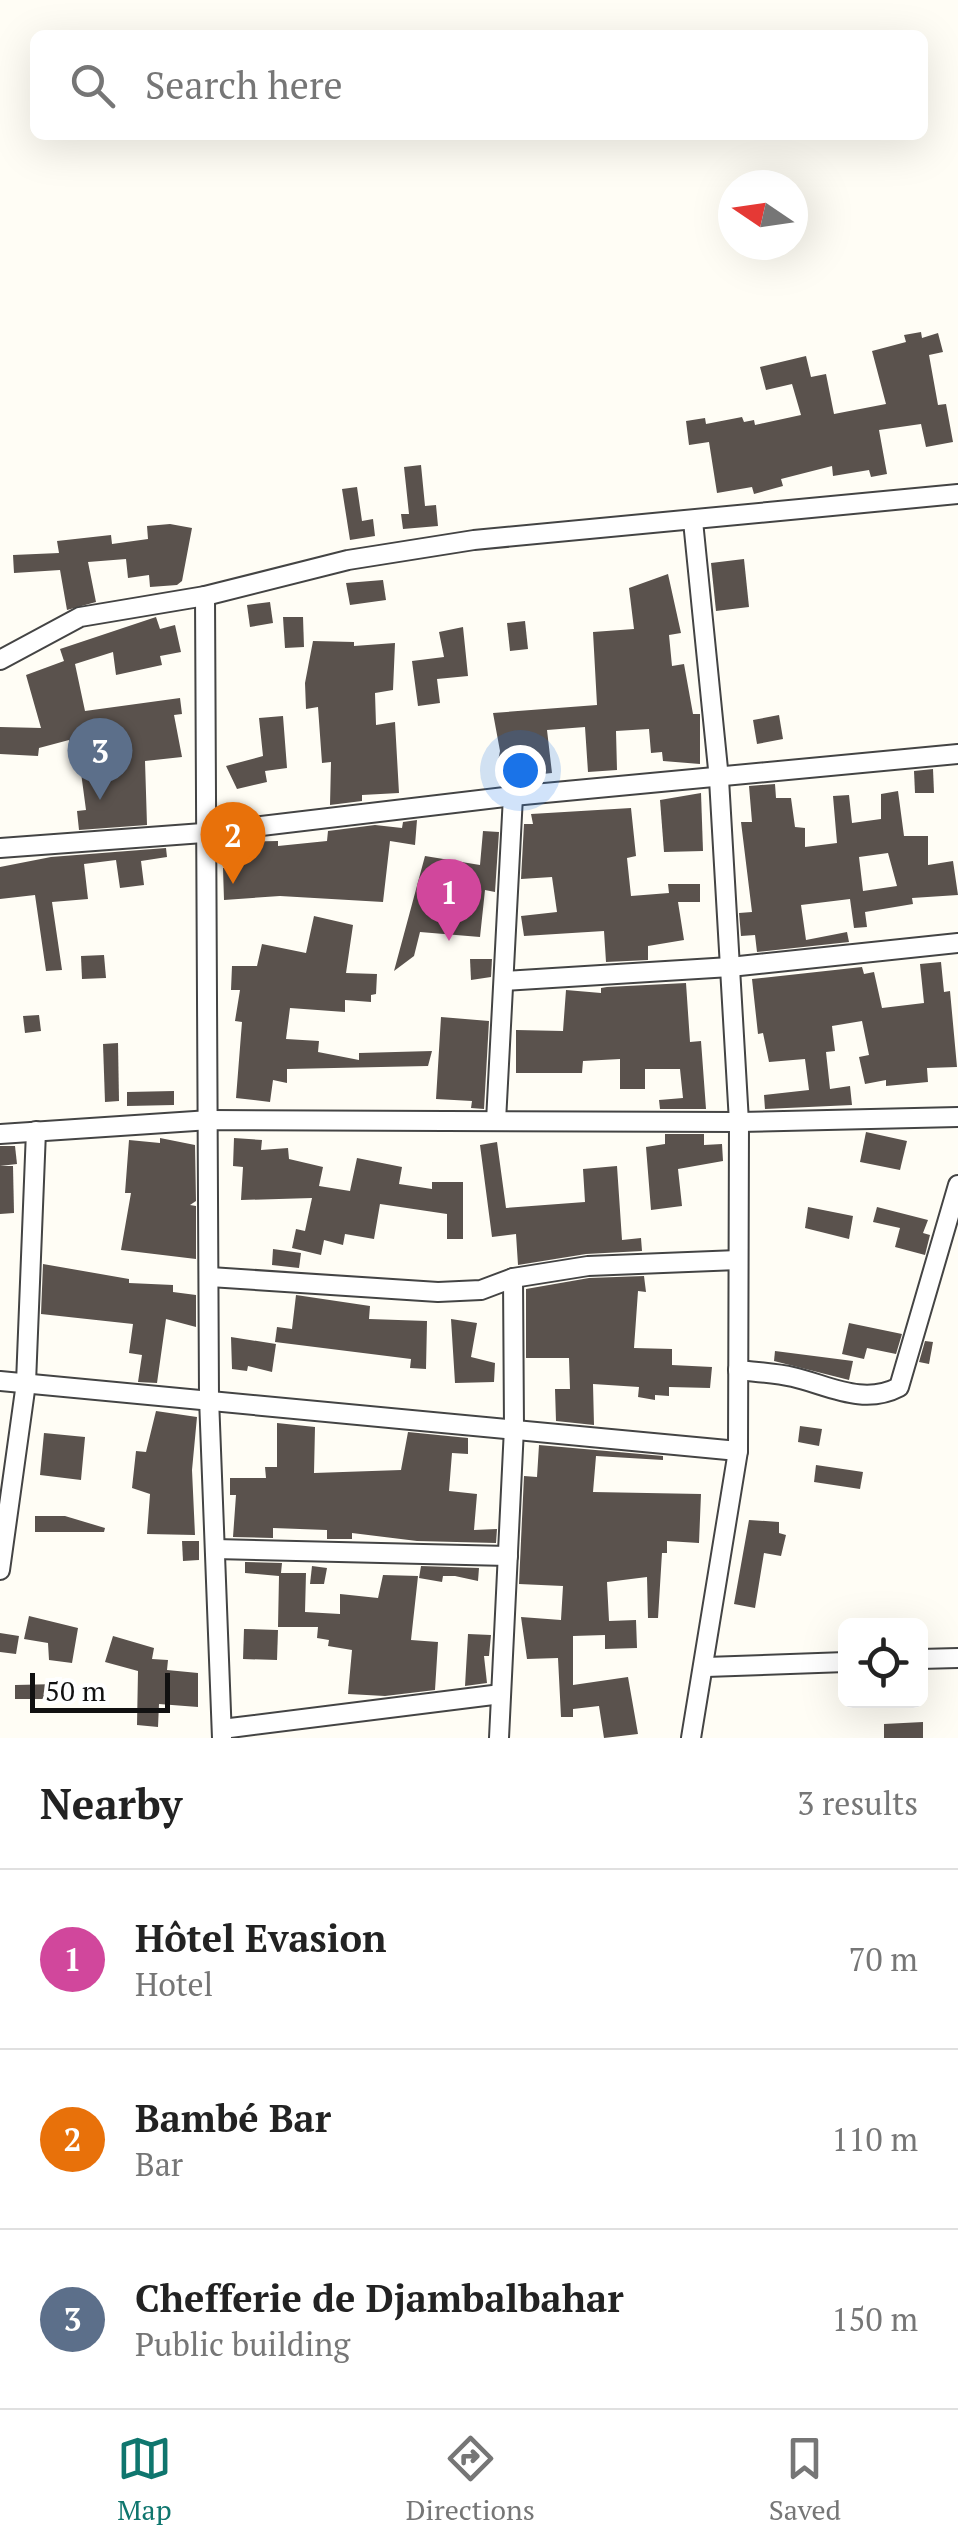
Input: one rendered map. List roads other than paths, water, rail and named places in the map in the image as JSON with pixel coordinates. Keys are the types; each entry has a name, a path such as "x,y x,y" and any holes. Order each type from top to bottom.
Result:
{"street":[{"path":"0,660 80,618 205,596 348,560 474,540 958,494"},
{"path":"690,1738 706,1667 738,1451 739,1122 719,779 693,521"},
{"path":"205,596 203,832 210,1120 209,1398 222,1734 501,1694"},
{"path":"0,848 203,832 513,796 958,754"},
{"path":"496,1121 513,796"},
{"path":"504,980 730,967 958,944"},
{"path":"0,1134 210,1120 739,1122 958,1117"},
{"path":"0,1570 26,1383 36,1131"},
{"path":"738,1370 794,1377 848,1394 886,1394 899,1387 958,1185"},
{"path":"210,1276 438,1292 481,1290 514,1278 588,1266 738,1260"},
{"path":"498,1738 514,1428 514,1278"},
{"path":"0,1381 738,1451"},
{"path":"215,1549 508,1556"},
{"path":"928,1660 958,1658"},
{"path":"706,1667 838,1662"}],"place":[{"name":"Chefferie de Djambalbahar","path":"100,800"},
{"name":"Bambé Bar","path":"233,884"},
{"name":"Hôtel Evasion","path":"449,941"}]}
